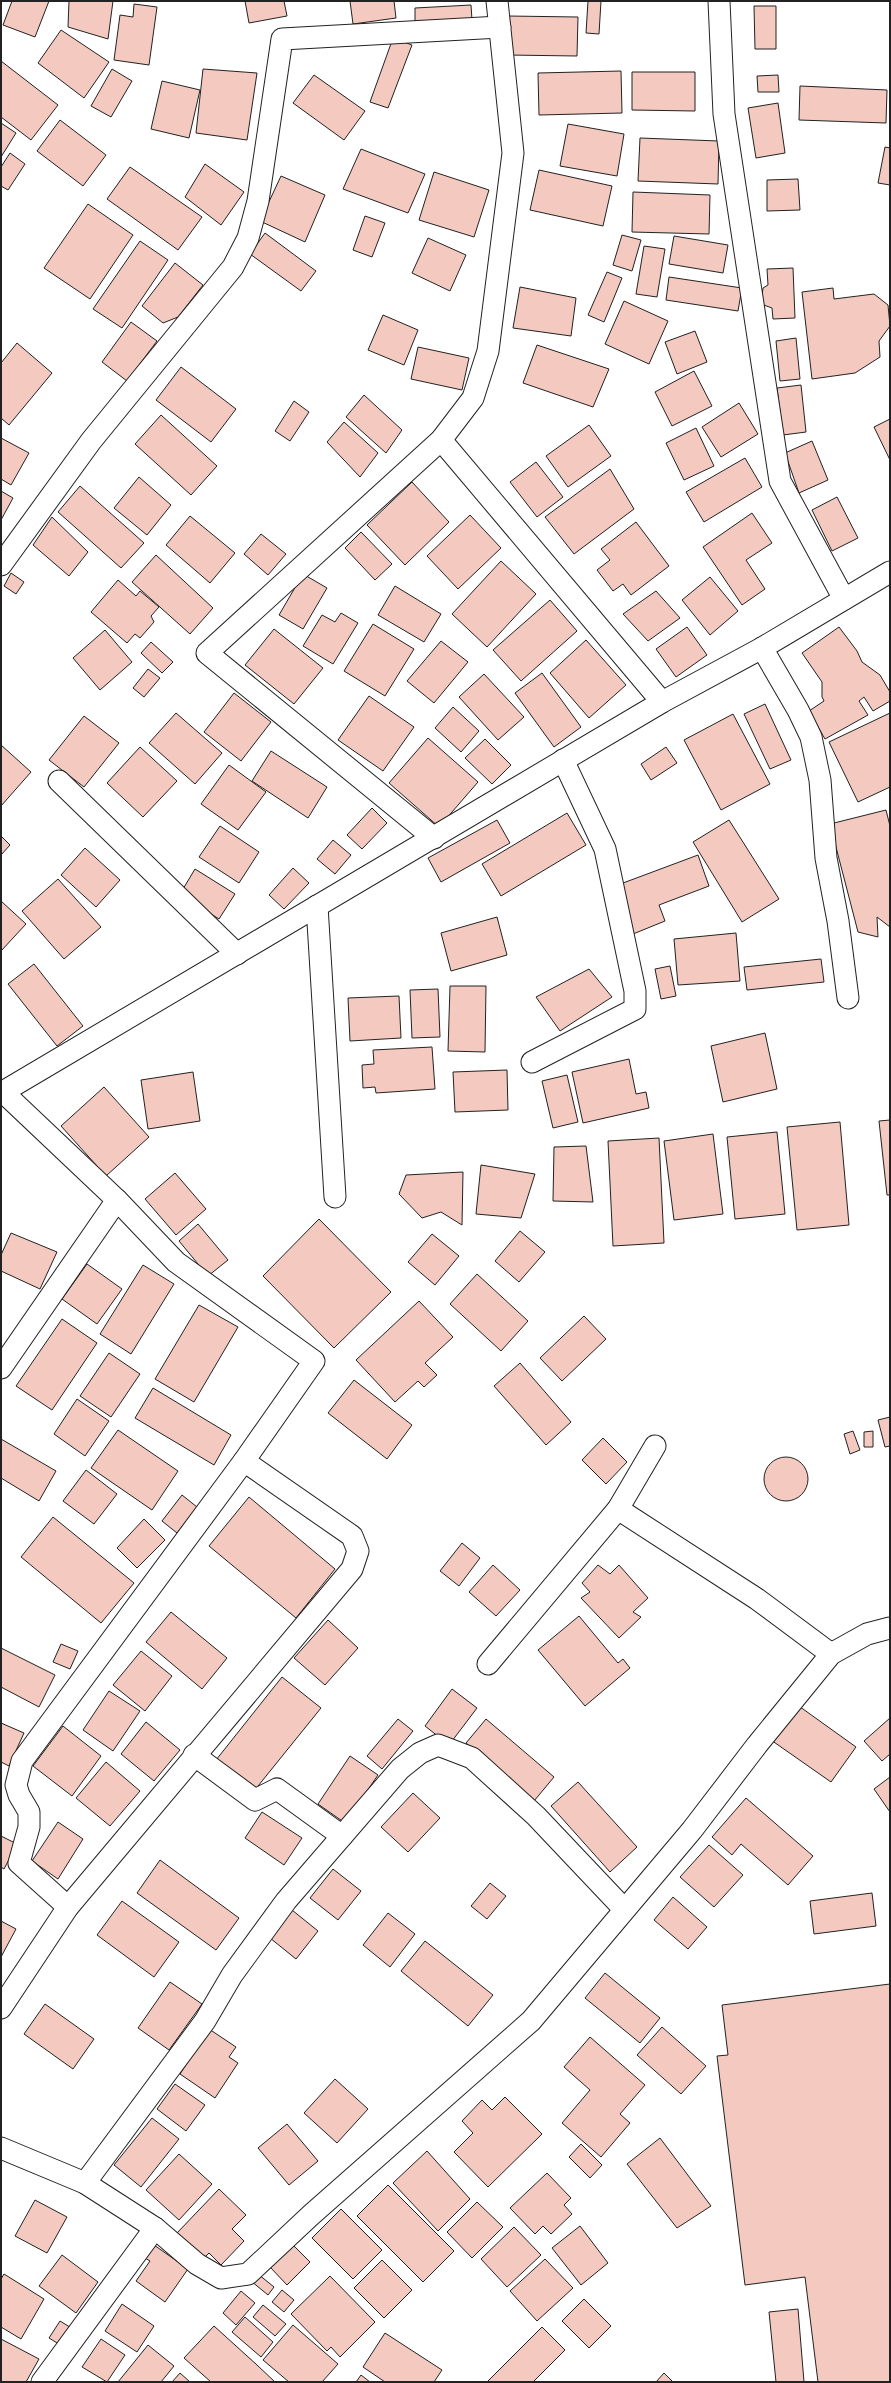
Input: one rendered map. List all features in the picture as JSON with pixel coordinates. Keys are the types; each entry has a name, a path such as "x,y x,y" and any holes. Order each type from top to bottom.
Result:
{"street":[{"path":"434,838 207,653 441,440 473,398 488,351 513,153 497,1"},
{"path":"719,1 724,114 780,481 844,599"},
{"path":"1,565 91,441 233,268 248,238 258,201 282,39 500,27"},
{"path":"441,440 662,702"},
{"path":"68,1907 19,1863 29,1827 29,1812 19,1795 16,1785 22,1761 244,1461 314,1361 176,1262 117,1200 2,1092 662,702 762,648 890,572"},
{"path":"762,648 798,710 811,736 820,780 826,858 838,921 848,998"},
{"path":"532,1062 635,1009 635,991 605,849 563,760"},
{"path":"60,781 237,954"},
{"path":"317,906 335,1197"},
{"path":"1,1368 117,1200"},
{"path":"488,1664 618,1509 654,1446"},
{"path":"1,2008 68,1907 194,1755 352,1569 358,1551 352,1536 244,1461"},
{"path":"618,1509 757,1599 831,1654"},
{"path":"1,2148 85,2183 155,2228 197,2264 221,2278 248,2274 311,2215 532,2021 624,1909 692,1830 757,1745 831,1654 867,1634 890,1628"},
{"path":"85,2183 205,2021 232,1974 286,1901 400,1769 420,1753 438,1745 472,1758 536,1816 624,1909"},
{"path":"194,1755 255,1800 277,1789 342,1836"},
{"path":"42,2382 155,2228"}],"building":[{"path":"12,1 49,1 35,37 3,25"},
{"path":"69,1 113,1 108,39 68,27"},
{"path":"245,1 284,1 287,16 249,23"},
{"path":"350,1 394,1 396,18 353,24"},
{"path":"588,1 601,1 599,34 586,33"},
{"path":"134,4 157,7 149,65 114,60 120,15 133,17"},
{"path":"471,5 472,20 415,22 415,8"},
{"path":"754,6 776,6 776,49 755,49"},
{"path":"508,16 578,17 577,56 507,55"},
{"path":"61,30 109,62 84,98 38,63"},
{"path":"393,38 412,45 388,108 370,102"},
{"path":"1,61 58,105 31,140 1,117"},
{"path":"112,69 132,81 111,117 91,106"},
{"path":"203,69 257,73 247,140 196,133"},
{"path":"621,71 622,113 539,115 538,73"},
{"path":"632,72 695,72 695,111 632,110"},
{"path":"314,75 365,111 344,140 293,103"},
{"path":"778,75 779,92 758,92 757,76"},
{"path":"162,81 200,90 189,138 151,129"},
{"path":"800,86 887,90 886,123 799,120"},
{"path":"778,103 785,153 756,158 748,108"},
{"path":"60,120 106,155 83,186 37,151"},
{"path":"1,123 16,133 1,157"},
{"path":"568,124 624,134 617,176 560,166"},
{"path":"640,138 719,141 718,184 638,181"},
{"path":"885,147 890,148 890,185 878,183"},
{"path":"361,149 425,174 408,213 343,189"},
{"path":"10,153 25,164 8,190 1,186 1,167"},
{"path":"205,164 244,192 221,225 185,197"},
{"path":"130,167 202,217 178,250 107,199"},
{"path":"539,170 612,186 603,226 530,210"},
{"path":"434,172 489,190 474,237 419,220"},
{"path":"281,176 325,195 305,242 260,221"},
{"path":"798,179 800,210 767,211 767,180"},
{"path":"633,192 710,195 709,234 632,232"},
{"path":"88,204 133,235 90,299 44,268"},
{"path":"365,216 385,223 372,257 353,250"},
{"path":"265,233 316,271 301,291 250,254"},
{"path":"622,235 641,240 632,271 613,265"},
{"path":"674,236 728,245 723,273 669,264"},
{"path":"428,238 466,255 450,291 412,273"},
{"path":"140,241 168,260 122,328 93,309"},
{"path":"644,246 665,249 657,297 636,294"},
{"path":"175,263 203,285 178,317 163,323 142,306"},
{"path":"793,268 795,318 773,319 772,308 761,304 763,288 768,285 767,269"},
{"path":"607,272 622,278 604,322 588,315"},
{"path":"669,277 742,288 738,311 666,300"},
{"path":"520,287 576,298 571,336 513,328"},
{"path":"833,288 834,299 874,294 888,305 890,326 879,341 880,357 855,373 812,379 802,292"},
{"path":"624,301 668,321 649,364 605,344"},
{"path":"383,315 418,330 404,365 368,350"},
{"path":"131,322 157,341 127,381 102,362"},
{"path":"695,331 707,362 677,374 665,342"},
{"path":"796,338 800,379 780,381 776,341"},
{"path":"17,343 52,373 9,425 1,418 1,363"},
{"path":"537,345 609,369 593,407 523,383"},
{"path":"418,347 469,358 462,390 411,379"},
{"path":"181,367 236,409 211,442 156,400"},
{"path":"694,371 712,406 672,426 655,392"},
{"path":"801,385 806,432 783,435 777,388"},
{"path":"364,395 402,430 386,453 346,417"},
{"path":"294,401 309,412 290,441 275,431"},
{"path":"739,403 758,434 721,457 702,427"},
{"path":"161,415 217,466 191,495 135,444"},
{"path":"890,419 890,460 874,427"},
{"path":"344,422 378,453 360,477 327,442"},
{"path":"589,425 611,456 568,487 546,456"},
{"path":"696,428 714,466 684,480 666,443"},
{"path":"1,438 29,453 11,485 1,479"},
{"path":"812,441 828,480 799,493 785,453"},
{"path":"745,458 762,487 704,522 686,492"},
{"path":"536,462 563,497 537,517 510,482"},
{"path":"610,469 634,509 574,554 545,517"},
{"path":"139,477 171,505 147,535 114,508"},
{"path":"412,482 449,522 405,565 367,525"},
{"path":"80,486 144,543 121,568 58,512"},
{"path":"1,491 13,498 1,520"},
{"path":"837,497 858,538 832,551 812,510"},
{"path":"752,513 772,543 746,560 765,589 742,605 703,547"},
{"path":"470,515 501,548 458,589 427,556"},
{"path":"190,516 235,553 210,583 166,545"},
{"path":"52,517 88,552 69,576 33,545"},
{"path":"636,522 669,566 631,595 623,584 613,591 597,570 610,560 601,549"},
{"path":"361,532 392,564 375,580 345,548"},
{"path":"261,534 286,554 268,575 244,554"},
{"path":"156,555 213,608 190,634 132,582"},
{"path":"501,561 536,594 487,647 452,614"},
{"path":"11,573 24,582 16,594 4,586"},
{"path":"303,574 327,588 303,629 279,615"},
{"path":"710,577 738,611 710,635 682,600"},
{"path":"118,580 136,596 140,591 159,607 151,616 154,622 140,638 135,634 127,643 91,612"},
{"path":"395,586 441,614 424,642 378,615"},
{"path":"656,591 680,618 648,641 623,614"},
{"path":"550,600 577,631 521,681 493,650"},
{"path":"341,613 358,623 333,664 303,646 322,615 335,622"},
{"path":"373,624 414,649 385,696 344,671"},
{"path":"687,627 707,655 676,677 656,649"},
{"path":"839,627 857,651 862,662 880,675 890,692 890,701 873,711 864,697 859,701 868,715 825,739 809,711 824,701 822,697 822,682 802,653"},
{"path":"274,629 323,668 294,704 245,665"},
{"path":"105,630 132,662 100,690 73,658"},
{"path":"586,640 626,685 589,718 550,673"},
{"path":"441,641 468,662 434,703 407,681"},
{"path":"151,642 173,662 162,673 141,653"},
{"path":"148,669 160,678 144,697 133,688"},
{"path":"542,673 581,727 554,747 515,693"},
{"path":"484,674 524,717 498,740 459,697"},
{"path":"234,693 271,722 241,761 204,732"},
{"path":"369,696 414,727 383,771 338,740"},
{"path":"765,704 791,760 770,769 744,714"},
{"path":"453,707 479,731 461,752 435,728"},
{"path":"176,713 222,753 195,784 149,743"},
{"path":"890,713 890,787 858,802 829,742"},
{"path":"733,714 770,784 721,810 684,740"},
{"path":"84,716 119,743 84,787 49,760"},
{"path":"428,738 478,782 439,827 389,783"},
{"path":"485,739 511,765 492,784 465,758"},
{"path":"1,745 31,772 1,806"},
{"path":"140,747 177,781 143,817 107,783"},
{"path":"666,747 677,763 651,780 641,764"},
{"path":"271,751 327,787 308,818 252,781"},
{"path":"229,765 266,792 238,830 201,804"},
{"path":"372,808 387,823 362,849 347,835"},
{"path":"886,810 890,826 890,927 877,917 878,937 858,932 830,824"},
{"path":"567,813 586,845 501,896 482,864"},
{"path":"497,820 510,843 441,882 428,858"},
{"path":"729,820 779,899 742,922 693,842"},
{"path":"220,826 259,852 239,883 199,857"},
{"path":"1,836 10,845 1,855"},
{"path":"333,840 351,855 335,874 317,859"},
{"path":"85,848 120,880 96,907 61,875"},
{"path":"698,855 709,886 659,905 665,921 633,934 615,886"},
{"path":"293,868 309,883 284,909 269,895"},
{"path":"195,869 235,894 219,919 180,894"},
{"path":"58,879 101,927 64,959 22,911"},
{"path":"1,901 26,924 1,951"},
{"path":"497,917 507,955 451,971 441,933"},
{"path":"736,933 740,981 678,985 674,939"},
{"path":"821,959 824,982 747,990 744,967"},
{"path":"34,964 83,1026 57,1046 8,984"},
{"path":"670,966 676,996 661,999 655,969"},
{"path":"589,969 612,997 560,1031 536,997"},
{"path":"450,986 486,986 485,1052 448,1051"},
{"path":"438,989 440,1037 412,1038 410,990"},
{"path":"399,996 401,1038 350,1041 348,998"},
{"path":"765,1033 777,1089 723,1102 711,1046"},
{"path":"432,1047 435,1089 376,1093 375,1087 363,1088 362,1065 374,1064 373,1050"},
{"path":"629,1059 636,1094 646,1092 649,1108 583,1123 572,1072"},
{"path":"507,1070 508,1110 455,1112 453,1072"},
{"path":"193,1072 200,1121 148,1129 141,1080"},
{"path":"567,1075 578,1122 553,1128 542,1081"},
{"path":"104,1087 149,1137 106,1176 61,1126"},
{"path":"890,1120 890,1195 887,1195 879,1121"},
{"path":"840,1122 849,1225 797,1230 787,1127"},
{"path":"777,1132 785,1214 735,1219 727,1137"},
{"path":"713,1134 723,1214 674,1220 664,1141"},
{"path":"659,1138 664,1243 613,1246 608,1141"},
{"path":"586,1146 593,1202 553,1201 554,1147"},
{"path":"481,1165 535,1174 521,1218 476,1214"},
{"path":"463,1172 462,1225 441,1212 422,1218 399,1194 406,1175"},
{"path":"175,1173 206,1209 176,1235 145,1199"},
{"path":"319,1219 391,1292 334,1348 263,1276"},
{"path":"198,1224 228,1260 208,1276 179,1241"},
{"path":"520,1231 545,1252 519,1282 495,1261"},
{"path":"11,1233 57,1252 40,1289 1,1271 1,1255"},
{"path":"432,1234 459,1256 435,1285 408,1262"},
{"path":"87,1264 122,1289 97,1324 62,1299"},
{"path":"143,1265 174,1284 131,1354 100,1334"},
{"path":"477,1274 528,1321 501,1351 450,1304"},
{"path":"419,1301 453,1337 425,1363 437,1375 424,1387 418,1381 395,1402 356,1360"},
{"path":"199,1305 238,1327 194,1402 155,1379"},
{"path":"584,1316 606,1339 562,1381 540,1358"},
{"path":"62,1319 97,1343 52,1410 16,1386"},
{"path":"109,1353 140,1374 111,1417 80,1396"},
{"path":"520,1363 571,1422 546,1445 494,1386"},
{"path":"354,1380 412,1425 387,1459 328,1413"},
{"path":"153,1388 231,1435 214,1465 135,1418"},
{"path":"77,1399 109,1421 85,1456 54,1434"},
{"path":"890,1417 890,1446 885,1447 878,1420"},
{"path":"118,1430 178,1471 152,1510 91,1468"},
{"path":"853,1431 860,1450 850,1454 844,1434"},
{"path":"873,1431 873,1447 864,1447 864,1432"},
{"path":"603,1438 627,1462 606,1484 582,1460"},
{"path":"1,1439 56,1471 39,1501 1,1478"},
{"path":"786,1457 798,1461 804,1467 808,1479 804,1491 798,1497 786,1501 774,1497 768,1491 764,1479 768,1467 774,1461"},
{"path":"86,1470 117,1494 94,1524 63,1501"},
{"path":"182,1495 197,1507 177,1533 162,1521"},
{"path":"249,1497 335,1569 296,1618 209,1546"},
{"path":"53,1517 134,1583 101,1623 21,1557"},
{"path":"144,1519 165,1540 137,1568 117,1548"},
{"path":"462,1543 480,1558 459,1586 440,1571"},
{"path":"493,1565 520,1590 496,1616 469,1592"},
{"path":"598,1565 610,1574 619,1565 648,1598 633,1612 641,1617 619,1638 581,1598 590,1592 582,1583"},
{"path":"171,1612 227,1658 202,1689 146,1642"},
{"path":"579,1616 618,1663 623,1659 630,1668 585,1706 538,1650"},
{"path":"328,1620 358,1648 325,1685 294,1658"},
{"path":"61,1644 78,1651 70,1669 53,1662"},
{"path":"1,1648 55,1675 39,1707 1,1687"},
{"path":"141,1651 172,1676 145,1711 113,1685"},
{"path":"282,1677 321,1708 254,1791 216,1760"},
{"path":"452,1689 477,1708 449,1745 425,1726"},
{"path":"109,1691 140,1711 113,1751 83,1730"},
{"path":"796,1704 856,1747 831,1782 771,1740"},
{"path":"890,1718 890,1754 882,1761 864,1741"},
{"path":"398,1719 413,1731 382,1769 367,1756"},
{"path":"486,1719 554,1777 534,1801 466,1743"},
{"path":"146,1722 180,1750 154,1781 121,1754"},
{"path":"1,1723 24,1733 9,1766 1,1762"},
{"path":"63,1726 101,1756 72,1796 33,1766"},
{"path":"350,1756 378,1775 345,1823 318,1804"},
{"path":"106,1762 140,1791 110,1826 76,1798"},
{"path":"890,1777 890,1812 874,1789"},
{"path":"578,1782 637,1847 610,1872 551,1806"},
{"path":"413,1793 440,1818 408,1852 381,1827"},
{"path":"746,1798 813,1856 788,1885 741,1844 732,1855 712,1837"},
{"path":"262,1812 302,1838 284,1865 245,1838"},
{"path":"58,1822 83,1839 58,1879 32,1861"},
{"path":"1,1836 17,1844 4,1869 1,1867"},
{"path":"709,1845 743,1875 714,1907 680,1877"},
{"path":"160,1860 239,1918 216,1950 137,1893"},
{"path":"333,1869 361,1891 338,1920 310,1898"},
{"path":"490,1883 506,1896 487,1919 471,1906"},
{"path":"872,1893 876,1926 814,1934 810,1901"},
{"path":"673,1897 707,1927 688,1949 654,1920"},
{"path":"122,1901 179,1942 154,1977 97,1935"},
{"path":"292,1910 318,1931 296,1959 270,1938"},
{"path":"388,1913 415,1934 390,1967 363,1945"},
{"path":"1,1921 16,1929 1,1957"},
{"path":"425,1941 493,1995 468,2026 401,1971"},
{"path":"605,1973 660,2018 640,2043 585,1998"},
{"path":"170,1982 202,2004 169,2050 138,2028"},
{"path":"890,1984 890,2382 818,2382 805,2277 745,2285 717,2056 728,2055 722,2005"},
{"path":"45,2004 94,2039 73,2069 24,2034"},
{"path":"662,2027 706,2066 681,2094 637,2055"},
{"path":"209,2029 236,2047 229,2057 238,2063 215,2098 180,2074"},
{"path":"590,2037 645,2085 620,2114 630,2123 601,2157 562,2123 590,2090 564,2067"},
{"path":"335,2079 368,2109 337,2143 304,2113"},
{"path":"175,2084 205,2105 186,2131 157,2109"},
{"path":"505,2097 542,2134 488,2187 454,2152 473,2133 462,2121 482,2100 492,2110"},
{"path":"152,2118 179,2139 141,2187 114,2165"},
{"path":"287,2124 318,2161 289,2185 258,2148"},
{"path":"660,2138 711,2206 677,2228 627,2164"},
{"path":"581,2144 602,2165 590,2178 569,2157"},
{"path":"427,2151 470,2199 438,2231 393,2183"},
{"path":"179,2154 212,2184 179,2220 146,2190"},
{"path":"547,2173 571,2198 564,2205 572,2214 551,2234 543,2226 535,2234 510,2208"},
{"path":"388,2185 454,2251 423,2282 357,2216"},
{"path":"219,2189 246,2215 232,2229 244,2241 221,2265 209,2253 204,2258 177,2233"},
{"path":"35,2200 67,2217 47,2253 15,2236"},
{"path":"477,2202 503,2227 472,2258 447,2232"},
{"path":"341,2209 382,2250 353,2279 312,2238"},
{"path":"580,2226 608,2263 581,2285 552,2248"},
{"path":"514,2227 541,2255 507,2287 481,2259"},
{"path":"292,2244 310,2262 287,2285 270,2267"},
{"path":"154,2245 188,2269 165,2302 136,2281 150,2261 145,2258"},
{"path":"62,2255 98,2282 76,2313 39,2286"},
{"path":"545,2259 573,2288 537,2321 510,2291"},
{"path":"382,2260 412,2290 384,2318 354,2288"},
{"path":"4,2274 44,2299 21,2339 1,2327 1,2279"},
{"path":"258,2274 274,2287 268,2295 251,2281"},
{"path":"330,2276 375,2322 340,2357 331,2347 327,2351 291,2314"},
{"path":"282,2290 294,2300 284,2312 272,2302"},
{"path":"241,2291 255,2303 236,2325 223,2313"},
{"path":"584,2299 611,2326 589,2348 562,2321"},
{"path":"122,2304 154,2326 137,2352 105,2331"},
{"path":"263,2305 286,2324 275,2336 253,2317"},
{"path":"798,2309 804,2382 776,2382 769,2312"},
{"path":"245,2317 273,2342 261,2357 232,2332"},
{"path":"60,2321 73,2329 62,2346 49,2338"},
{"path":"293,2325 338,2364 322,2382 289,2382 263,2360"},
{"path":"214,2326 275,2382 211,2382 184,2358"},
{"path":"542,2327 565,2350 533,2382 487,2382"},
{"path":"385,2333 442,2370 434,2382 385,2382 363,2367"},
{"path":"1,2339 39,2359 26,2382 1,2382"},
{"path":"101,2339 125,2355 107,2382 82,2367"},
{"path":"148,2345 174,2366 161,2382 118,2382"},
{"path":"180,2373 190,2382 172,2382"},
{"path":"664,2373 673,2382 656,2382"},
{"path":"361,2375 370,2382 356,2382"}]}
